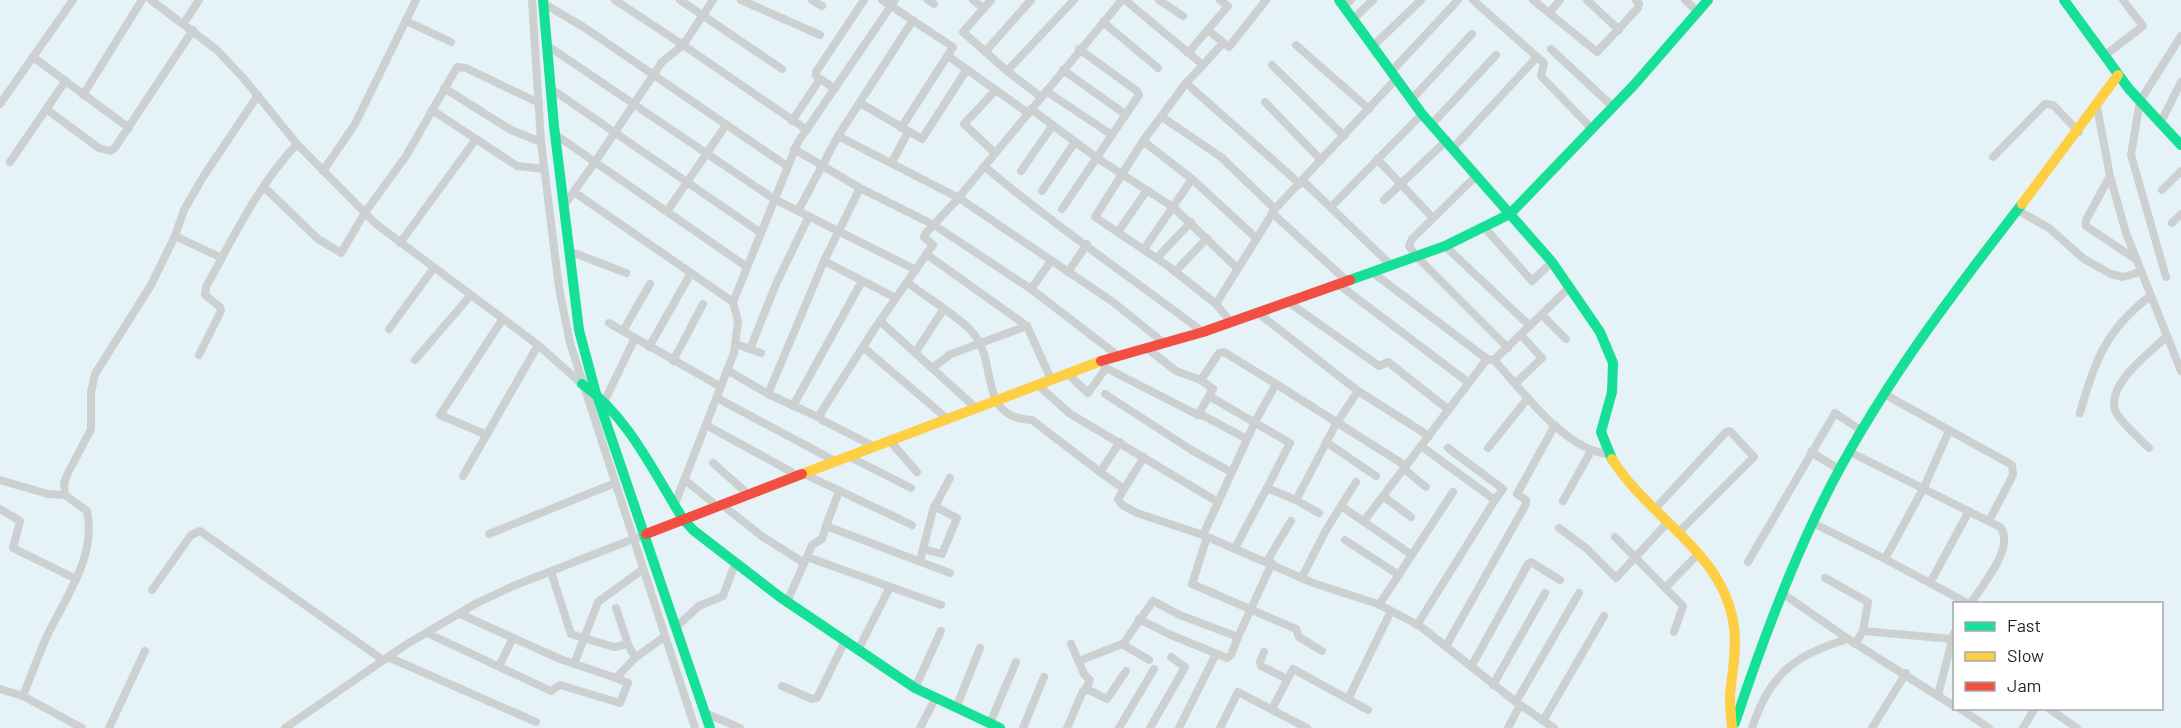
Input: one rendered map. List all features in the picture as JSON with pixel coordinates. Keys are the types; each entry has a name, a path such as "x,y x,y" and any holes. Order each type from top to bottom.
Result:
{"street":[{"path":"0,104 73,0"},
{"path":"83,96 142,0"},
{"path":"151,0 161,3 217,50 258,95 297,144 364,214 433,269 538,345 589,387 604,402 683,519 735,564 915,688 956,708 976,723 995,726 1016,662"},
{"path":"184,23 198,0"},
{"path":"323,171 355,124 416,0"},
{"path":"680,0 782,69"},
{"path":"565,204 666,57 683,45 713,0"},
{"path":"741,0 820,35"},
{"path":"812,0 822,6"},
{"path":"836,88 820,79 816,72 864,0"},
{"path":"882,0 893,3 913,20 951,44 953,49 905,130 892,162"},
{"path":"972,0 983,8"},
{"path":"991,0 963,32 1007,71 1112,135"},
{"path":"985,52 1031,0"},
{"path":"1007,71 1074,0"},
{"path":"820,418 863,347 933,244 924,236 958,198 1079,49 1124,0 1203,65"},
{"path":"1159,0 1184,16"},
{"path":"1188,53 1230,3 1220,0"},
{"path":"1208,30 1222,43 1230,46 1266,0"},
{"path":"1353,19 1373,0"},
{"path":"1373,46 1421,0"},
{"path":"1216,304 1273,211 1369,109 1393,76 1458,0"},
{"path":"1473,0 1545,65 1541,76 1592,129"},
{"path":"1533,0 1596,52 1639,6 1636,0"},
{"path":"1550,12 1560,0"},
{"path":"1587,0 1619,30"},
{"path":"1684,0 1698,12"},
{"path":"1067,373 1088,393 1104,365 1117,355 1203,332 1445,246 1510,214 1613,107 1708,0"},
{"path":"2064,0 2118,75 2181,145"},
{"path":"2104,56 2143,27 2123,0"},
{"path":"539,1 548,46 553,90 556,135 551,166 559,288 615,483 640,537 642,570 664,637 705,713 710,728"},
{"path":"539,1 654,75 787,166"},
{"path":"539,1 541,142 565,204 577,320 589,387 640,537 676,627 682,669 695,728"},
{"path":"619,1 807,130"},
{"path":"1344,2 1353,19 1411,100 1552,262 1600,332 1613,363 1612,392 1602,432 1609,454 1623,477 1699,553 1721,583 1734,626 1735,652 1730,698 1733,728"},
{"path":"674,506 736,344 738,321 733,302 794,149 893,3"},
{"path":"798,211 838,136 913,20"},
{"path":"406,21 451,42"},
{"path":"1103,22 1158,68"},
{"path":"46,109 105,151 114,149 193,30"},
{"path":"1411,100 1472,34"},
{"path":"2166,277 2131,160 2140,101 2181,36"},
{"path":"1222,43 1186,82 1143,141 1095,216 1157,258 1216,304 1230,321"},
{"path":"1296,45 1369,109"},
{"path":"548,46 774,199 916,270"},
{"path":"1062,209 1139,93 1079,49"},
{"path":"1551,49 1613,107"},
{"path":"1432,124 1496,55"},
{"path":"948,56 1173,207 1237,268"},
{"path":"33,57 64,83 129,128"},
{"path":"1384,200 1450,144 1537,57"},
{"path":"1272,65 1344,136"},
{"path":"264,187 318,239 336,252 344,251 364,214 406,156 454,70 460,67 539,103"},
{"path":"860,103 905,130 924,138 967,69"},
{"path":"1063,70 1125,114"},
{"path":"1733,728 1768,622 1813,523 1862,431 1958,288 2079,132 2118,75"},
{"path":"792,121 820,79"},
{"path":"1186,82 1330,207 1391,265"},
{"path":"2160,123 2181,82"},
{"path":"10,162 64,83"},
{"path":"444,88 511,130 541,142"},
{"path":"553,90 761,233"},
{"path":"995,153 964,124 996,90"},
{"path":"65,495 64,483 67,475 91,429 91,392 95,374 150,285 175,236 184,210 203,177 258,95"},
{"path":"1264,102 1321,160"},
{"path":"1993,157 2045,104 2053,105 2079,132"},
{"path":"2097,106 2110,176 2134,258 2181,371"},
{"path":"432,110 517,166 551,166"},
{"path":"1330,207 1422,114"},
{"path":"1162,117 1221,158 1343,282 1469,383"},
{"path":"668,210 726,125"},
{"path":"1021,171 1053,125"},
{"path":"556,135 668,210 747,267"},
{"path":"838,136 958,198 1113,303 1164,344"},
{"path":"400,243 476,139"},
{"path":"1143,141 1192,178 1256,238"},
{"path":"1042,191 1075,142"},
{"path":"199,355 221,311 220,307 204,292 264,187 280,163 297,144"},
{"path":"794,149 860,188 934,225 1031,289 1117,355"},
{"path":"1377,159 1434,218"},
{"path":"984,166 1038,210 1203,332"},
{"path":"2162,190 2181,171"},
{"path":"1476,176 1409,243 1416,256 1508,348"},
{"path":"2110,176 2086,220 2086,226 2134,258"},
{"path":"1144,249 1192,178"},
{"path":"768,394 824,261 860,188"},
{"path":"1118,232 1147,190"},
{"path":"574,192 733,302"},
{"path":"2019,211 2060,237 2084,259 2111,274 2123,277 2140,272"},
{"path":"2172,223 2181,214"},
{"path":"750,349 776,284 809,216"},
{"path":"1157,258 1191,222"},
{"path":"1484,226 1532,281 1552,262"},
{"path":"175,236 222,258"},
{"path":"1175,272 1207,238"},
{"path":"1068,272 1087,244"},
{"path":"1445,246 1530,326"},
{"path":"569,250 626,273"},
{"path":"927,254 1027,326 1051,379"},
{"path":"824,261 896,298"},
{"path":"1031,289 1050,261"},
{"path":"389,329 433,269"},
{"path":"1372,272 1490,359 1555,425 1592,451 1609,454"},
{"path":"649,347 690,273"},
{"path":"793,406 862,281"},
{"path":"907,282 972,332 985,359 994,402 1022,421 1032,420 1124,489"},
{"path":"623,331 650,284"},
{"path":"1364,520 1490,359 1508,348 1570,287"},
{"path":"415,360 470,296"},
{"path":"2080,413 2093,365 2105,344 2124,319 2149,297"},
{"path":"1287,302 1379,366 1388,362 1449,410"},
{"path":"673,361 703,304"},
{"path":"915,353 943,310"},
{"path":"1258,312 1358,391 1429,436"},
{"path":"1542,315 1566,339"},
{"path":"486,435 441,415 502,320"},
{"path":"880,321 976,408"},
{"path":"609,323 721,387"},
{"path":"932,368 951,354 1027,326"},
{"path":"1516,383 1542,358 1521,335"},
{"path":"2149,448 2116,413 2114,405 2121,381 2166,337"},
{"path":"604,402 635,338"},
{"path":"736,344 761,352"},
{"path":"463,476 538,345"},
{"path":"863,347 945,417"},
{"path":"1147,348 1176,371 1213,387 1198,415"},
{"path":"1201,380 1219,353 1224,352 1405,468 1426,487"},
{"path":"285,728 385,659 492,595 945,417 994,402 1067,373 1104,365 1247,439"},
{"path":"727,370 768,394 873,446"},
{"path":"1037,384 1069,413 1216,501"},
{"path":"1276,384 1216,501 1192,584 1296,629 1297,636 1322,651"},
{"path":"1296,500 1336,424 1358,391"},
{"path":"1105,394 1193,451 1231,472"},
{"path":"1886,395 2005,461 2015,469 1989,521"},
{"path":"1209,396 1290,443 1235,549"},
{"path":"717,398 835,461"},
{"path":"1488,448 1528,398"},
{"path":"1748,562 1835,413 1862,431"},
{"path":"706,425 800,474 912,525"},
{"path":"1516,494 1555,425"},
{"path":"1655,509 1726,432 1730,431 1735,434 1754,457 1679,532"},
{"path":"1885,559 1924,487 1949,431"},
{"path":"890,440 917,472"},
{"path":"1100,472 1120,442"},
{"path":"1326,442 1376,476"},
{"path":"1421,446 1495,500"},
{"path":"1446,646 1526,504 1526,500 1503,489 1448,448"},
{"path":"1563,501 1592,451"},
{"path":"1811,452 1840,470"},
{"path":"1850,452 1924,487 1989,521 2005,533 2006,545 1971,602"},
{"path":"848,456 911,488"},
{"path":"1144,457 1118,499 1122,505 1160,522 1205,536 1270,562 1302,578 1391,611 1417,625 1446,646 1493,685 1552,728"},
{"path":"713,463 748,494"},
{"path":"920,561 934,506 950,478"},
{"path":"0,480 48,494 65,495 84,507 89,519 88,543 76,579 47,636 23,696"},
{"path":"685,480 763,537 806,560 890,586 941,605"},
{"path":"1302,578 1356,482"},
{"path":"489,534 615,483"},
{"path":"1267,488 1319,513"},
{"path":"1417,625 1503,489"},
{"path":"787,602 814,542 822,539 839,491"},
{"path":"1379,605 1453,492"},
{"path":"1383,496 1411,517"},
{"path":"923,549 942,554 957,518 934,506"},
{"path":"1341,506 1412,555"},
{"path":"0,509 20,521 13,548 76,579"},
{"path":"1930,583 1969,511"},
{"path":"1140,619 1171,635 1216,654 1229,657 1252,609 1270,562 1291,520"},
{"path":"1559,528 1586,548 1614,577 1618,577 1668,522"},
{"path":"1813,523 1968,602"},
{"path":"826,526 950,573"},
{"path":"152,590 191,535 200,531 385,659 536,722"},
{"path":"1615,537 1683,608 1674,632"},
{"path":"1345,540 1399,575"},
{"path":"1665,588 1699,553"},
{"path":"1471,667 1529,562 1560,580"},
{"path":"676,627 699,606 723,596 735,564"},
{"path":"574,664 598,602 642,570"},
{"path":"551,572 571,634 584,636 614,647 628,644"},
{"path":"1752,728 1766,694 1780,673 1796,659 1851,642 1863,631 1868,602 1825,578"},
{"path":"858,650 890,586"},
{"path":"1782,592 1851,642 1906,673 1953,705"},
{"path":"1493,685 1545,593"},
{"path":"1508,728 1518,704 1579,593"},
{"path":"1079,661 1123,644 1153,601 1180,615 1238,638"},
{"path":"616,608 635,658"},
{"path":"1348,699 1391,611"},
{"path":"427,633 551,691 560,685 618,703 628,685 460,614"},
{"path":"1543,721 1604,616"},
{"path":"915,688 941,631"},
{"path":"1863,631 1953,636 1938,695"},
{"path":"616,678 635,658 664,637"},
{"path":"499,666 513,638"},
{"path":"782,686 812,699 817,698 845,641"},
{"path":"1067,728 1090,680 1084,674 1071,644"},
{"path":"1123,644 1149,660"},
{"path":"956,708 980,648"},
{"path":"109,728 146,651"},
{"path":"1264,652 1261,666 1287,679"},
{"path":"1179,728 1216,654"},
{"path":"1150,728 1185,667 1171,657"},
{"path":"1119,728 1154,669"},
{"path":"1272,709 1292,669 1368,710"},
{"path":"1085,690 1107,699 1126,671"},
{"path":"1872,728 1906,673"},
{"path":"1023,728 1044,677"},
{"path":"0,689 23,696 68,725 82,728"},
{"path":"1220,728 1237,692 1307,728"},
{"path":"920,728 935,699"},
{"path":"2023,728 2034,710"},
{"path":"2051,710 2077,728"},
{"path":"1968,711 1988,728"},
{"path":"705,713 740,728"}],"traffic: fast":[{"path":"543,0 554,126 579,330 595,390 710,728"},
{"path":"1339,0 1422,114 1552,262 1600,332 1613,363 1612,392 1601,432 1612,459"},
{"path":"1350,280 1445,246 1510,214 1634,85 1708,0"},
{"path":"2064,0 2129,89 2181,145"},
{"path":"1735,723 1786,584 1809,530 1843,463 1865,424 1915,348 1967,275 2022,204"},
{"path":"582,384 598,397 627,429 683,519 693,530 780,597 915,688 1000,728"}],"traffic: slow":[{"path":"2022,204 2118,75"},
{"path":"802,474 1101,361"},
{"path":"1612,459 1645,500 1701,556 1716,577 1727,600 1735,636 1730,696 1732,728"}],"traffic: jam":[{"path":"1101,361 1203,332 1350,280"},
{"path":"646,534 802,474"}]}
